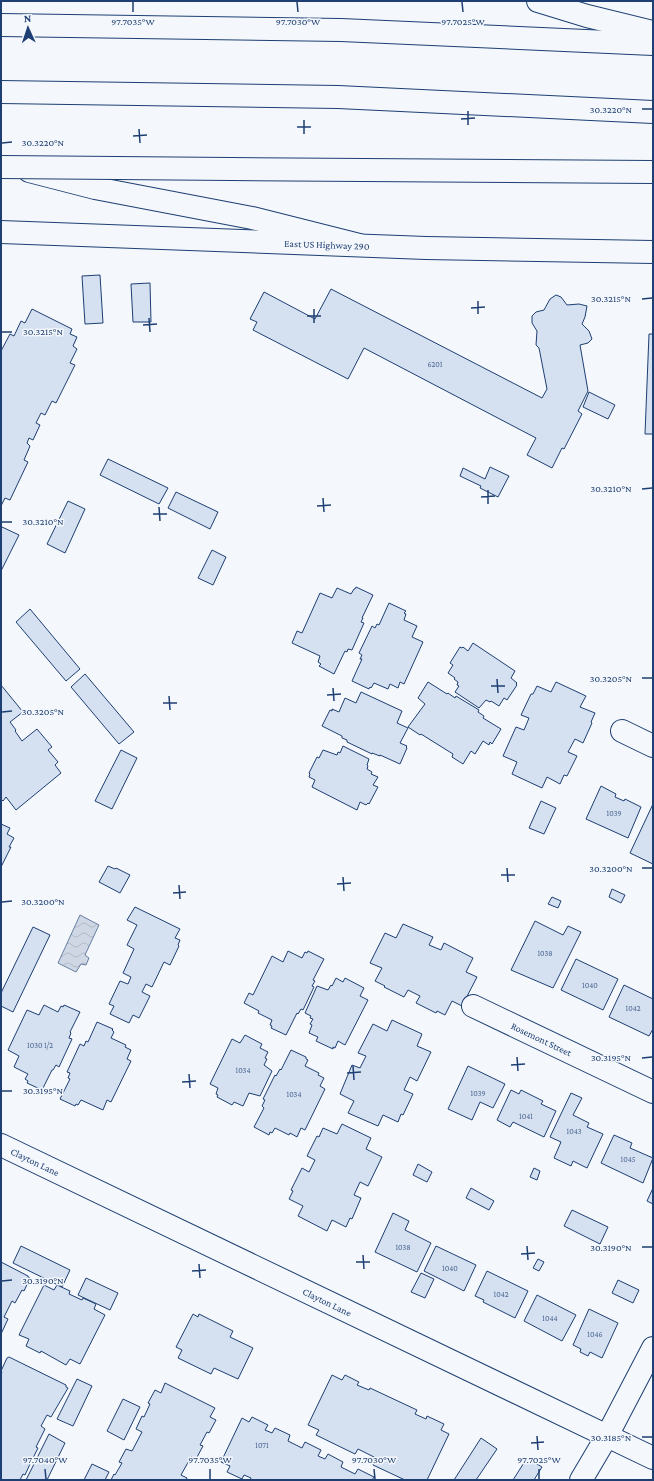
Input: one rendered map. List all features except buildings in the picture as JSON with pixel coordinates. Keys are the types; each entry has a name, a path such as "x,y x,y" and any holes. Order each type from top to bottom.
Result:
{"main road":[{"path":"538,1 586,16 653,32"},
{"path":"1,25 341,30 653,44"},
{"path":"1,92 338,97 653,112"},
{"path":"1,164 94,188 252,218 359,245"},
{"path":"1,167 653,172"},
{"name":"East US Highway 290","path":"1,232 426,248 653,252"},
{"path":"622,731 653,746"},
{"name":"Rosemont Street","path":"473,1006 653,1092"},
{"name":"Clayton Lane","path":"1,1145 653,1458"},
{"path":"581,1480 607,1436 653,1348"}],"water":[{"path":"80,915 99,925 85,955 89,958 86,965 81,964 76,972 58,963"}]}
